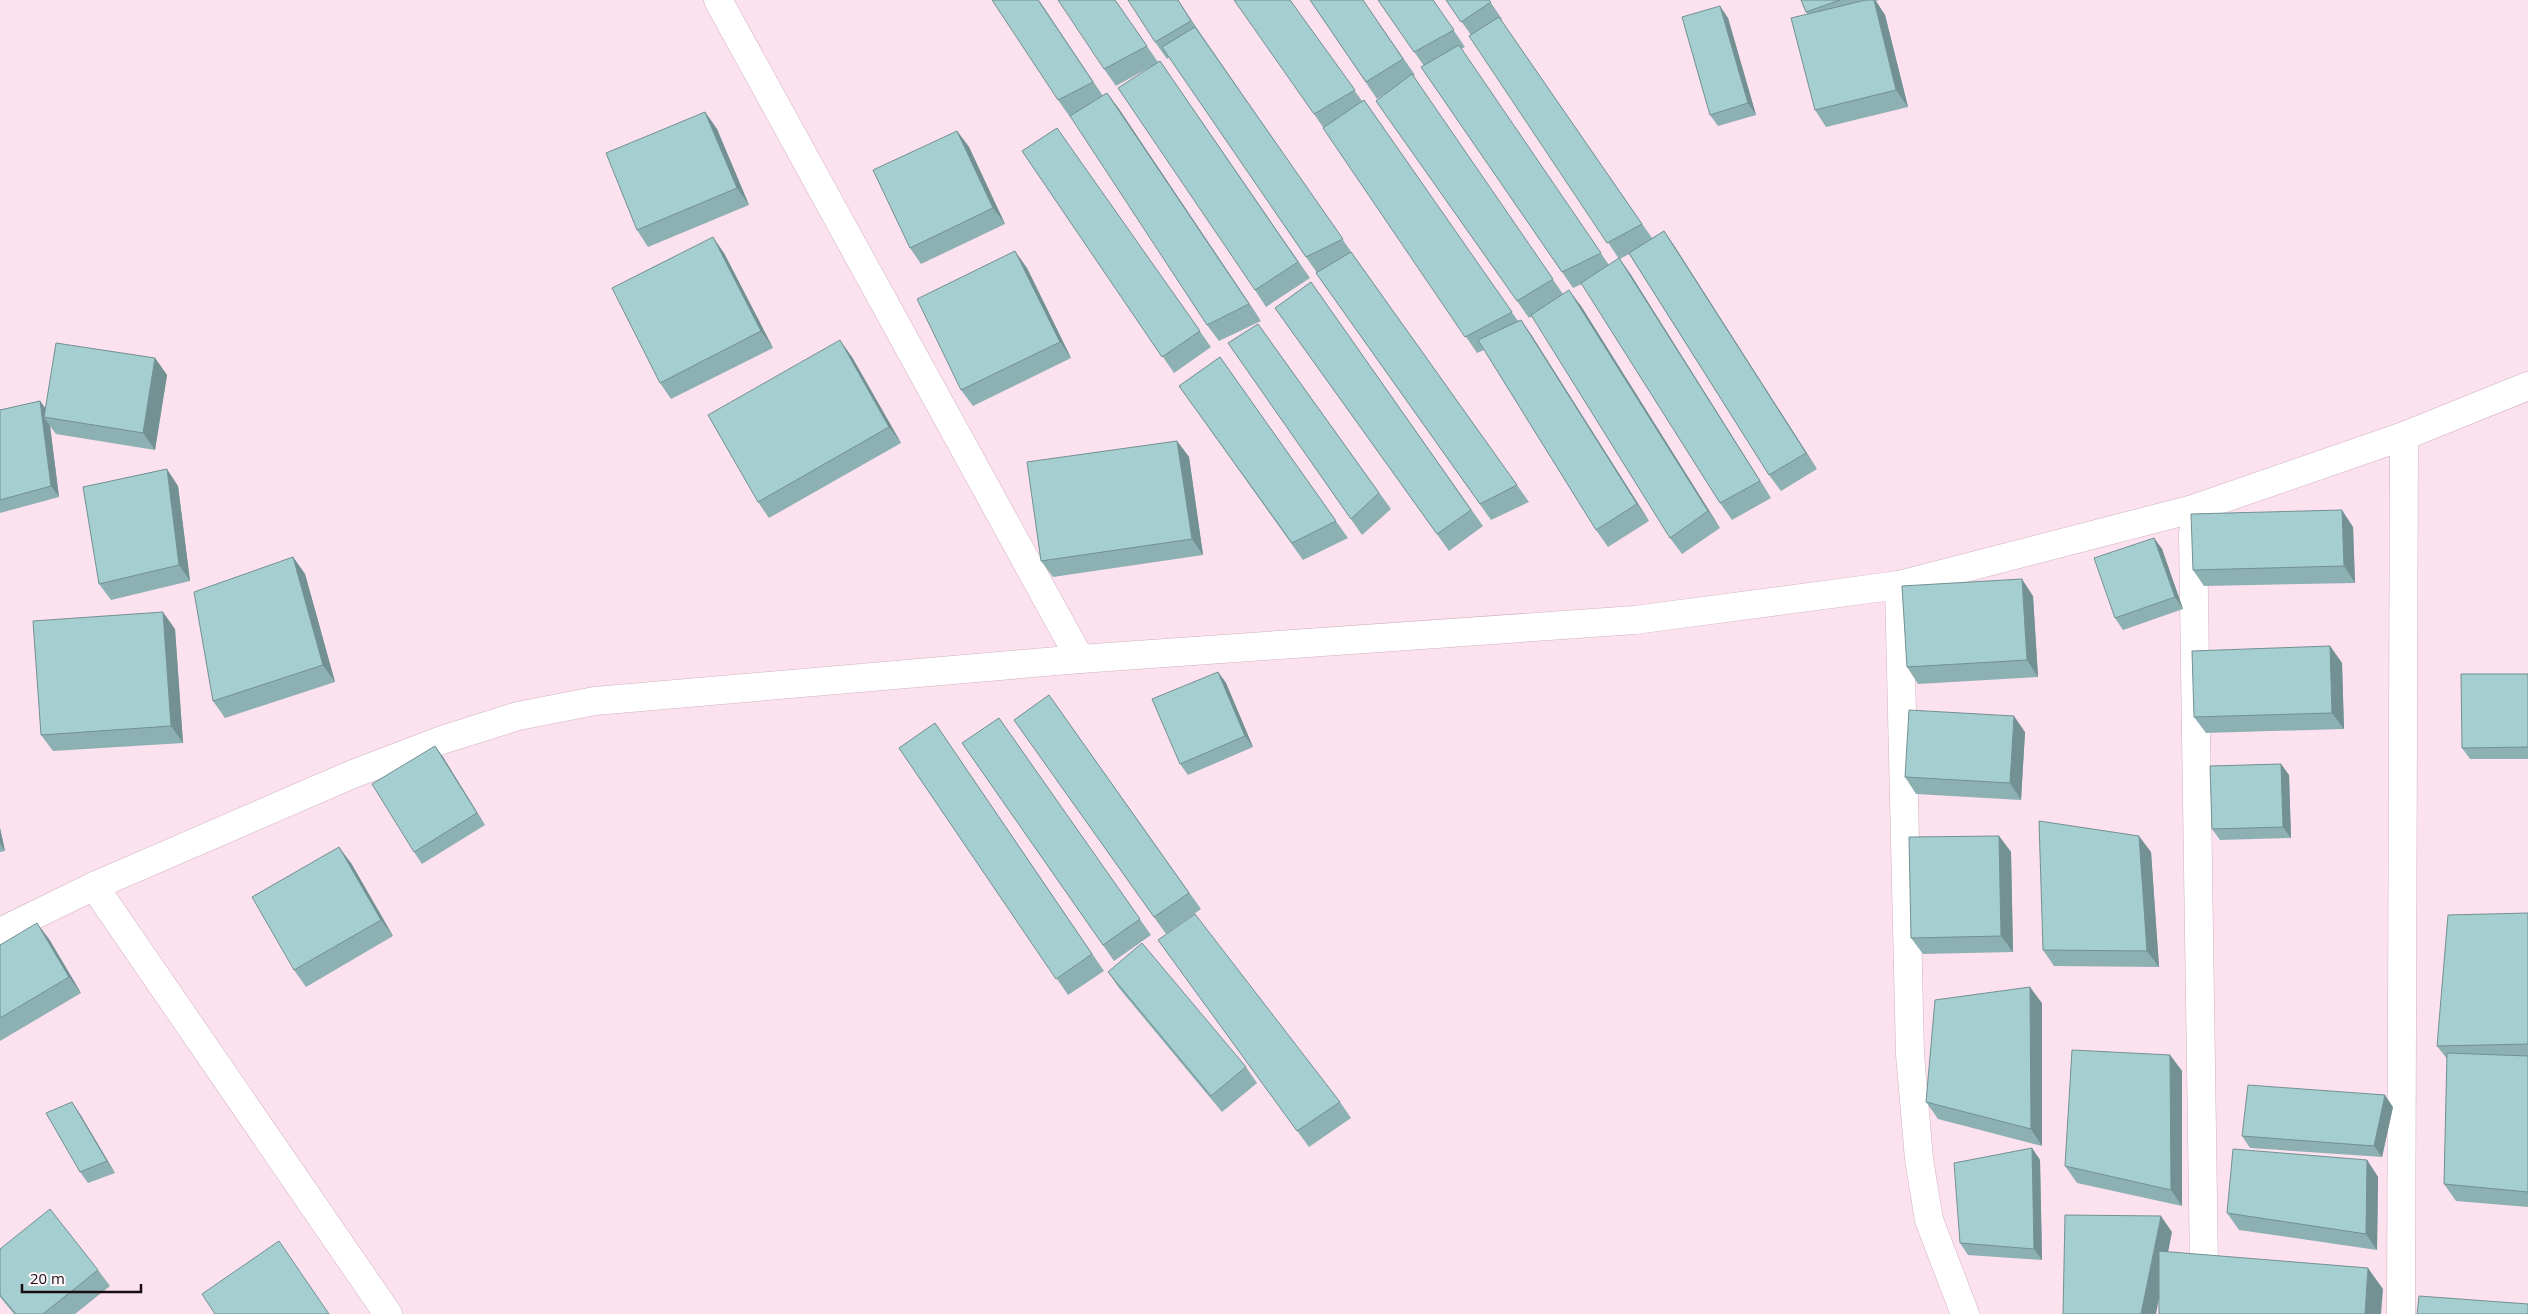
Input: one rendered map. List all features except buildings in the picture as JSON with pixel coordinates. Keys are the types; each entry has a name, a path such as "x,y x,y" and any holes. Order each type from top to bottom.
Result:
{"street":[{"path":"718,0 1080,659"},
{"path":"0,932 94,886 353,774 442,740 518,716 595,701 1080,659 1635,620 1899,584 2193,509 2404,436 2528,386"},
{"path":"2401,1314 2404,436"},
{"path":"2193,509 2204,1267"},
{"path":"1899,584 1910,1054 1919,1159 1929,1220 1965,1314"},
{"path":"94,886 388,1314"}]}
